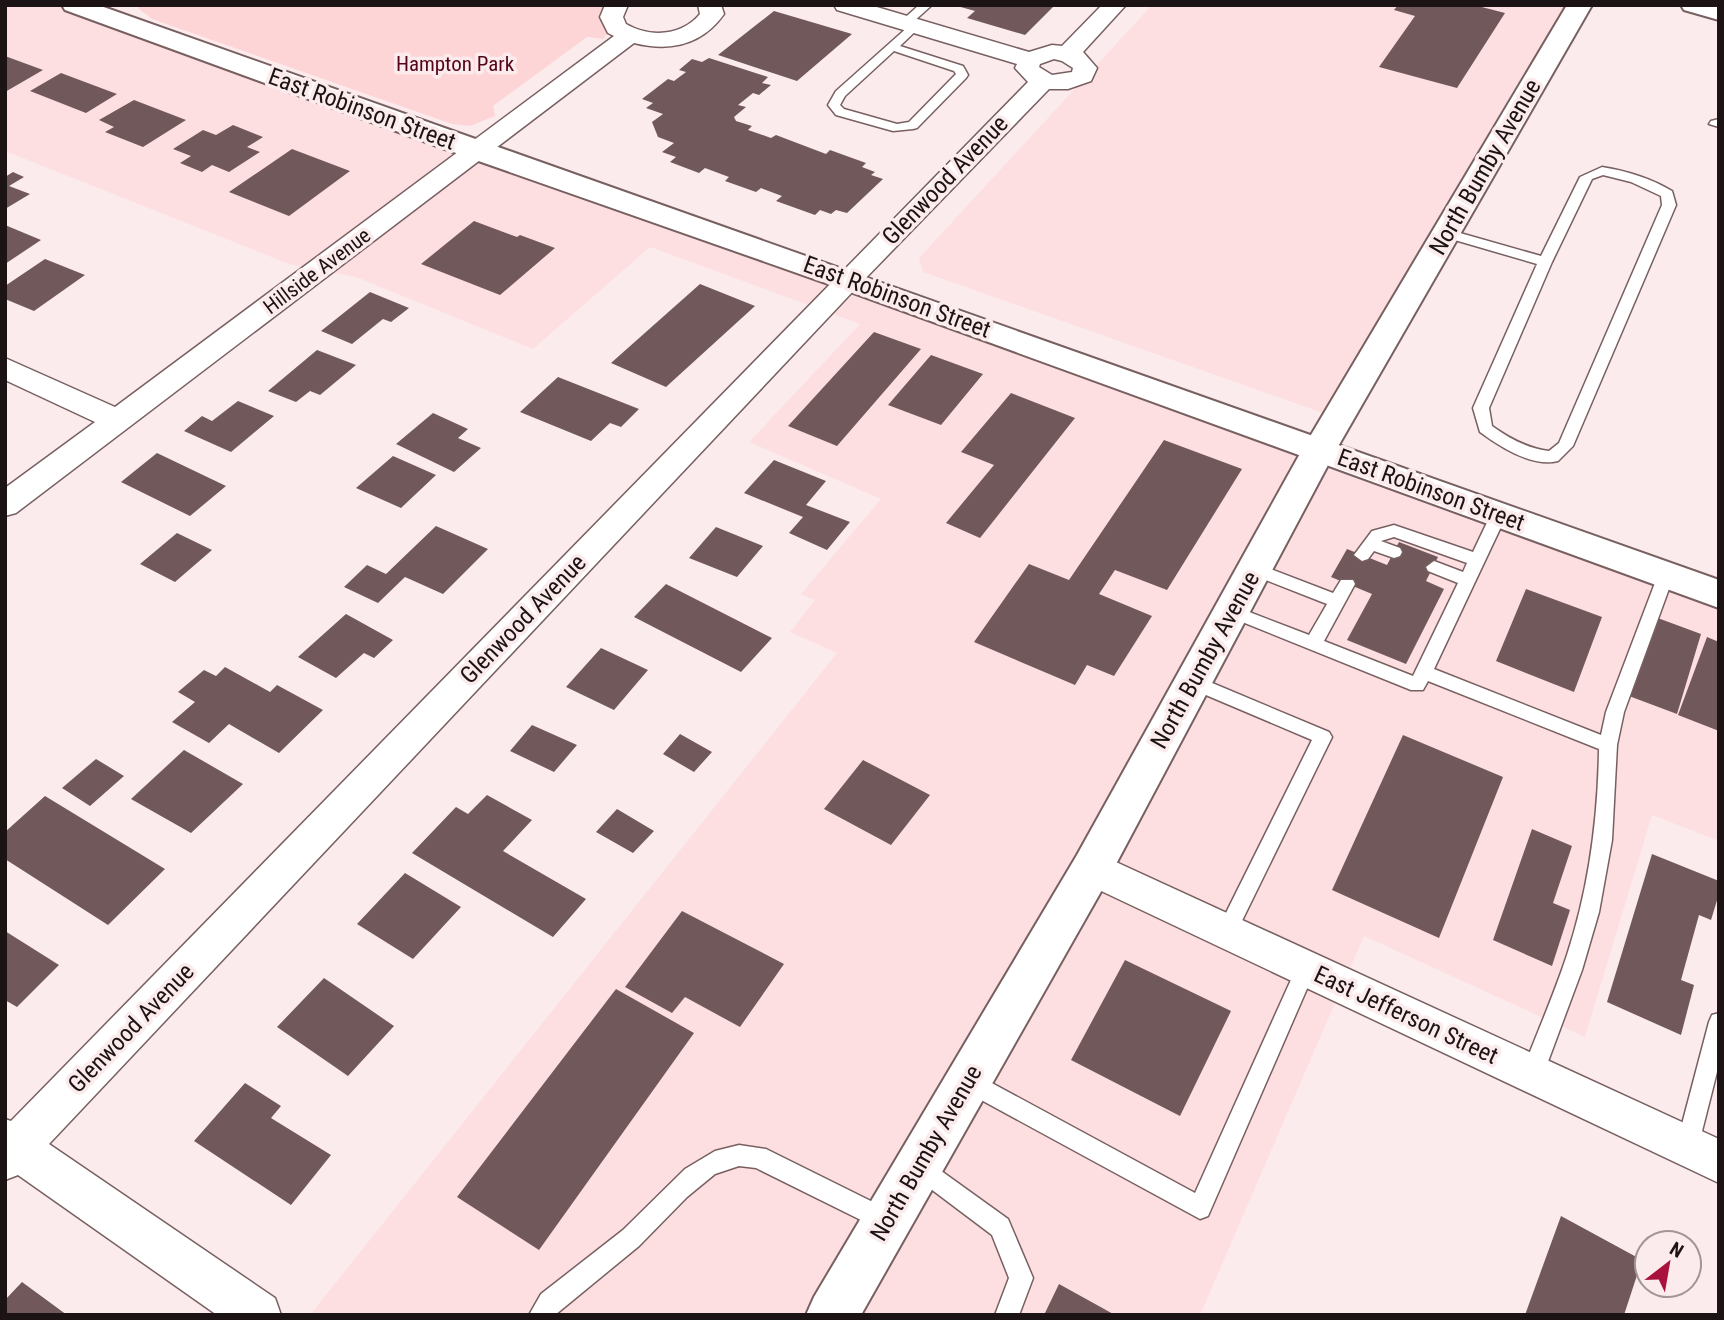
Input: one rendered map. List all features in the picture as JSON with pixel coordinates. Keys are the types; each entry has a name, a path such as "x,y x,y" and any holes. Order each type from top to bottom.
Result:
{"main road":[{"name":"North Bumby Avenue","path":"832,1315 1092,868 1319,450 1580,5"},
{"path":"1693,5 1719,12"},
{"name":"East Robinson Street","path":"95,8 477,151 848,279 1719,594"}],"street":[{"path":"617,5 611,12 610,20 616,29 629,36 652,41 673,40 691,34 709,22 711,5"},
{"path":"845,5 915,18 1036,71 1052,52 1068,54 1115,5"},
{"name":"Hillside Avenue","path":"5,505 629,36"},
{"name":"Glenwood Avenue","path":"9,1149 848,279 1036,71"},
{"path":"5,368 118,420"},
{"name":"East Jefferson Street","path":"1092,868 1703,1155"},
{"path":"9,1149 258,1315"}],"lane":[{"path":"892,47 959,69 962,75 913,125 897,128 840,112 834,105 840,94 892,47 915,18"},
{"path":"1602,171 1626,174 1650,183 1667,194 1669,205 1662,226 1565,446 1552,457 1513,448 1485,428 1481,408 1545,262 1587,177 1602,171"},
{"path":"1446,233 1545,262"},
{"path":"1231,611 1417,685 1499,514"},
{"path":"1394,552 1366,549 1377,534 1389,530 1402,532 1477,560"},
{"path":"1434,567 1468,580"},
{"path":"1254,569 1337,601"},
{"path":"1532,1074 1583,935 1601,857 1609,782 1608,745 1615,712 1666,575"},
{"path":"1313,644 1347,584"},
{"path":"1424,672 1608,745"},
{"path":"1193,682 1323,737 1227,931"},
{"path":"967,1081 1200,1208 1306,968"},
{"path":"1703,1155 1719,1022"},
{"path":"541,1315 549,1302 641,1229 693,1174 719,1159 743,1153 758,1157 887,1222"},
{"path":"919,1166 1000,1227 1021,1278 1007,1315"}],"shaded area":[{"path":"5,5 69,5 1719,598 1719,841 1652,815 1585,1037 1364,936 1200,1315 310,1315 837,653 790,632 815,600 801,594 881,499 749,442 860,324 650,247 533,349 356,277 289,264 5,151"},
{"path":"1152,5 1579,5 1337,418 923,272 919,258"}],"green space":[{"name":"Hampton Park","path":"138,5 601,5 612,22 604,39 587,37 493,106 495,116 470,126 452,124 152,19 139,9"}],"building":[{"path":"1055,5 1025,35 967,18 975,11 957,6"},
{"path":"1398,5 1474,5 1505,13 1457,88 1379,67 1415,16 1394,10"},
{"path":"774,11 852,34 797,81 718,55"},
{"path":"5,56 43,70 5,92"},
{"path":"709,58 768,77 762,83 771,85 759,95 753,93 738,105 746,107 734,117 736,121 752,126 748,130 771,138 776,135 826,154 830,150 866,163 862,167 875,172 871,175 883,179 847,213 836,210 831,214 820,210 815,215 776,201 782,196 761,188 756,192 725,181 729,177 705,168 699,173 670,162 676,157 662,152 674,143 658,137 652,122 663,114 646,108 653,103 642,99 668,79 674,81 686,72 679,70 692,59 702,62"},
{"path":"61,73 117,94 86,113 30,91"},
{"path":"134,100 186,120 143,147 105,132 114,127 99,120"},
{"path":"233,125 263,137 247,147 260,152 229,172 212,165 202,172 180,163 191,156 173,149 203,130 216,135"},
{"path":"292,149 350,171 289,216 229,192"},
{"path":"13,172 24,177 9,186 30,194 5,209 5,177"},
{"path":"474,221 555,248 500,295 421,264"},
{"path":"5,225 41,240 5,264"},
{"path":"45,259 85,275 34,311 5,299 5,286"},
{"path":"700,284 755,306 666,387 611,363"},
{"path":"370,292 409,308 391,322 383,319 352,344 321,331"},
{"path":"874,332 921,349 837,446 788,426"},
{"path":"317,350 356,365 320,395 310,391 296,402 268,391"},
{"path":"931,355 983,374 941,425 888,405"},
{"path":"558,377 639,409 621,427 610,423 591,441 520,412"},
{"path":"1011,393 1075,418 980,538 946,523 994,465 961,452"},
{"path":"238,401 274,416 231,452 184,431 202,416 212,421"},
{"path":"433,413 468,429 458,438 481,448 454,472 396,444"},
{"path":"1164,440 1242,469 1167,590 1115,570 1099,594 1152,616 1114,676 1087,665 1075,685 974,642 1029,564 1069,580"},
{"path":"157,453 226,486 190,516 121,482"},
{"path":"393,456 436,475 401,508 356,488"},
{"path":"774,460 826,481 806,505 850,522 827,550 789,533 803,517 744,493"},
{"path":"436,526 488,549 443,594 405,577 378,603 344,587 367,565 386,574"},
{"path":"716,527 763,546 737,577 689,558"},
{"path":"177,533 212,550 175,582 140,564"},
{"path":"1399,542 1438,557 1426,581 1444,589 1406,664 1347,640 1372,594 1331,577 1347,549 1387,565"},
{"path":"666,584 772,638 741,672 634,617"},
{"path":"1526,589 1602,617 1574,692 1496,661"},
{"path":"346,614 393,640 374,658 364,653 336,678 298,657"},
{"path":"1655,617 1701,634 1677,714 1629,696"},
{"path":"1707,637 1719,642 1719,731 1678,715"},
{"path":"601,648 648,670 614,710 566,687"},
{"path":"225,667 270,692 277,685 323,710 279,753 229,724 209,743 172,722 195,702 178,692 204,670 216,676"},
{"path":"532,725 577,745 554,772 510,751"},
{"path":"680,734 712,752 694,772 663,754"},
{"path":"1403,735 1503,777 1439,938 1332,890"},
{"path":"184,750 243,784 191,833 131,799"},
{"path":"96,759 124,776 90,806 62,788"},
{"path":"863,760 930,795 891,845 824,809"},
{"path":"487,795 532,820 503,851 586,899 553,937 412,853 456,807 468,814"},
{"path":"45,796 165,869 108,925 5,859 5,832"},
{"path":"617,809 654,831 633,853 596,832"},
{"path":"1532,829 1572,846 1553,903 1570,910 1552,966 1493,940"},
{"path":"1652,854 1719,881 1719,894 1711,920 1699,915 1681,980 1694,985 1681,1035 1607,1002"},
{"path":"405,873 461,907 413,959 357,924"},
{"path":"682,911 784,964 740,1027 685,997 672,1013 625,987"},
{"path":"5,931 59,965 17,1007 5,1000"},
{"path":"1125,960 1231,1011 1180,1116 1071,1060"},
{"path":"324,978 394,1026 348,1076 277,1027"},
{"path":"616,989 694,1033 539,1250 457,1197"},
{"path":"245,1083 281,1106 271,1118 331,1155 291,1205 194,1141"},
{"path":"1561,1216 1633,1255 1633,1288 1624,1315 1525,1315"},
{"path":"22,1282 67,1315 5,1315 5,1300"},
{"path":"1059,1284 1115,1315 1044,1315"}]}
